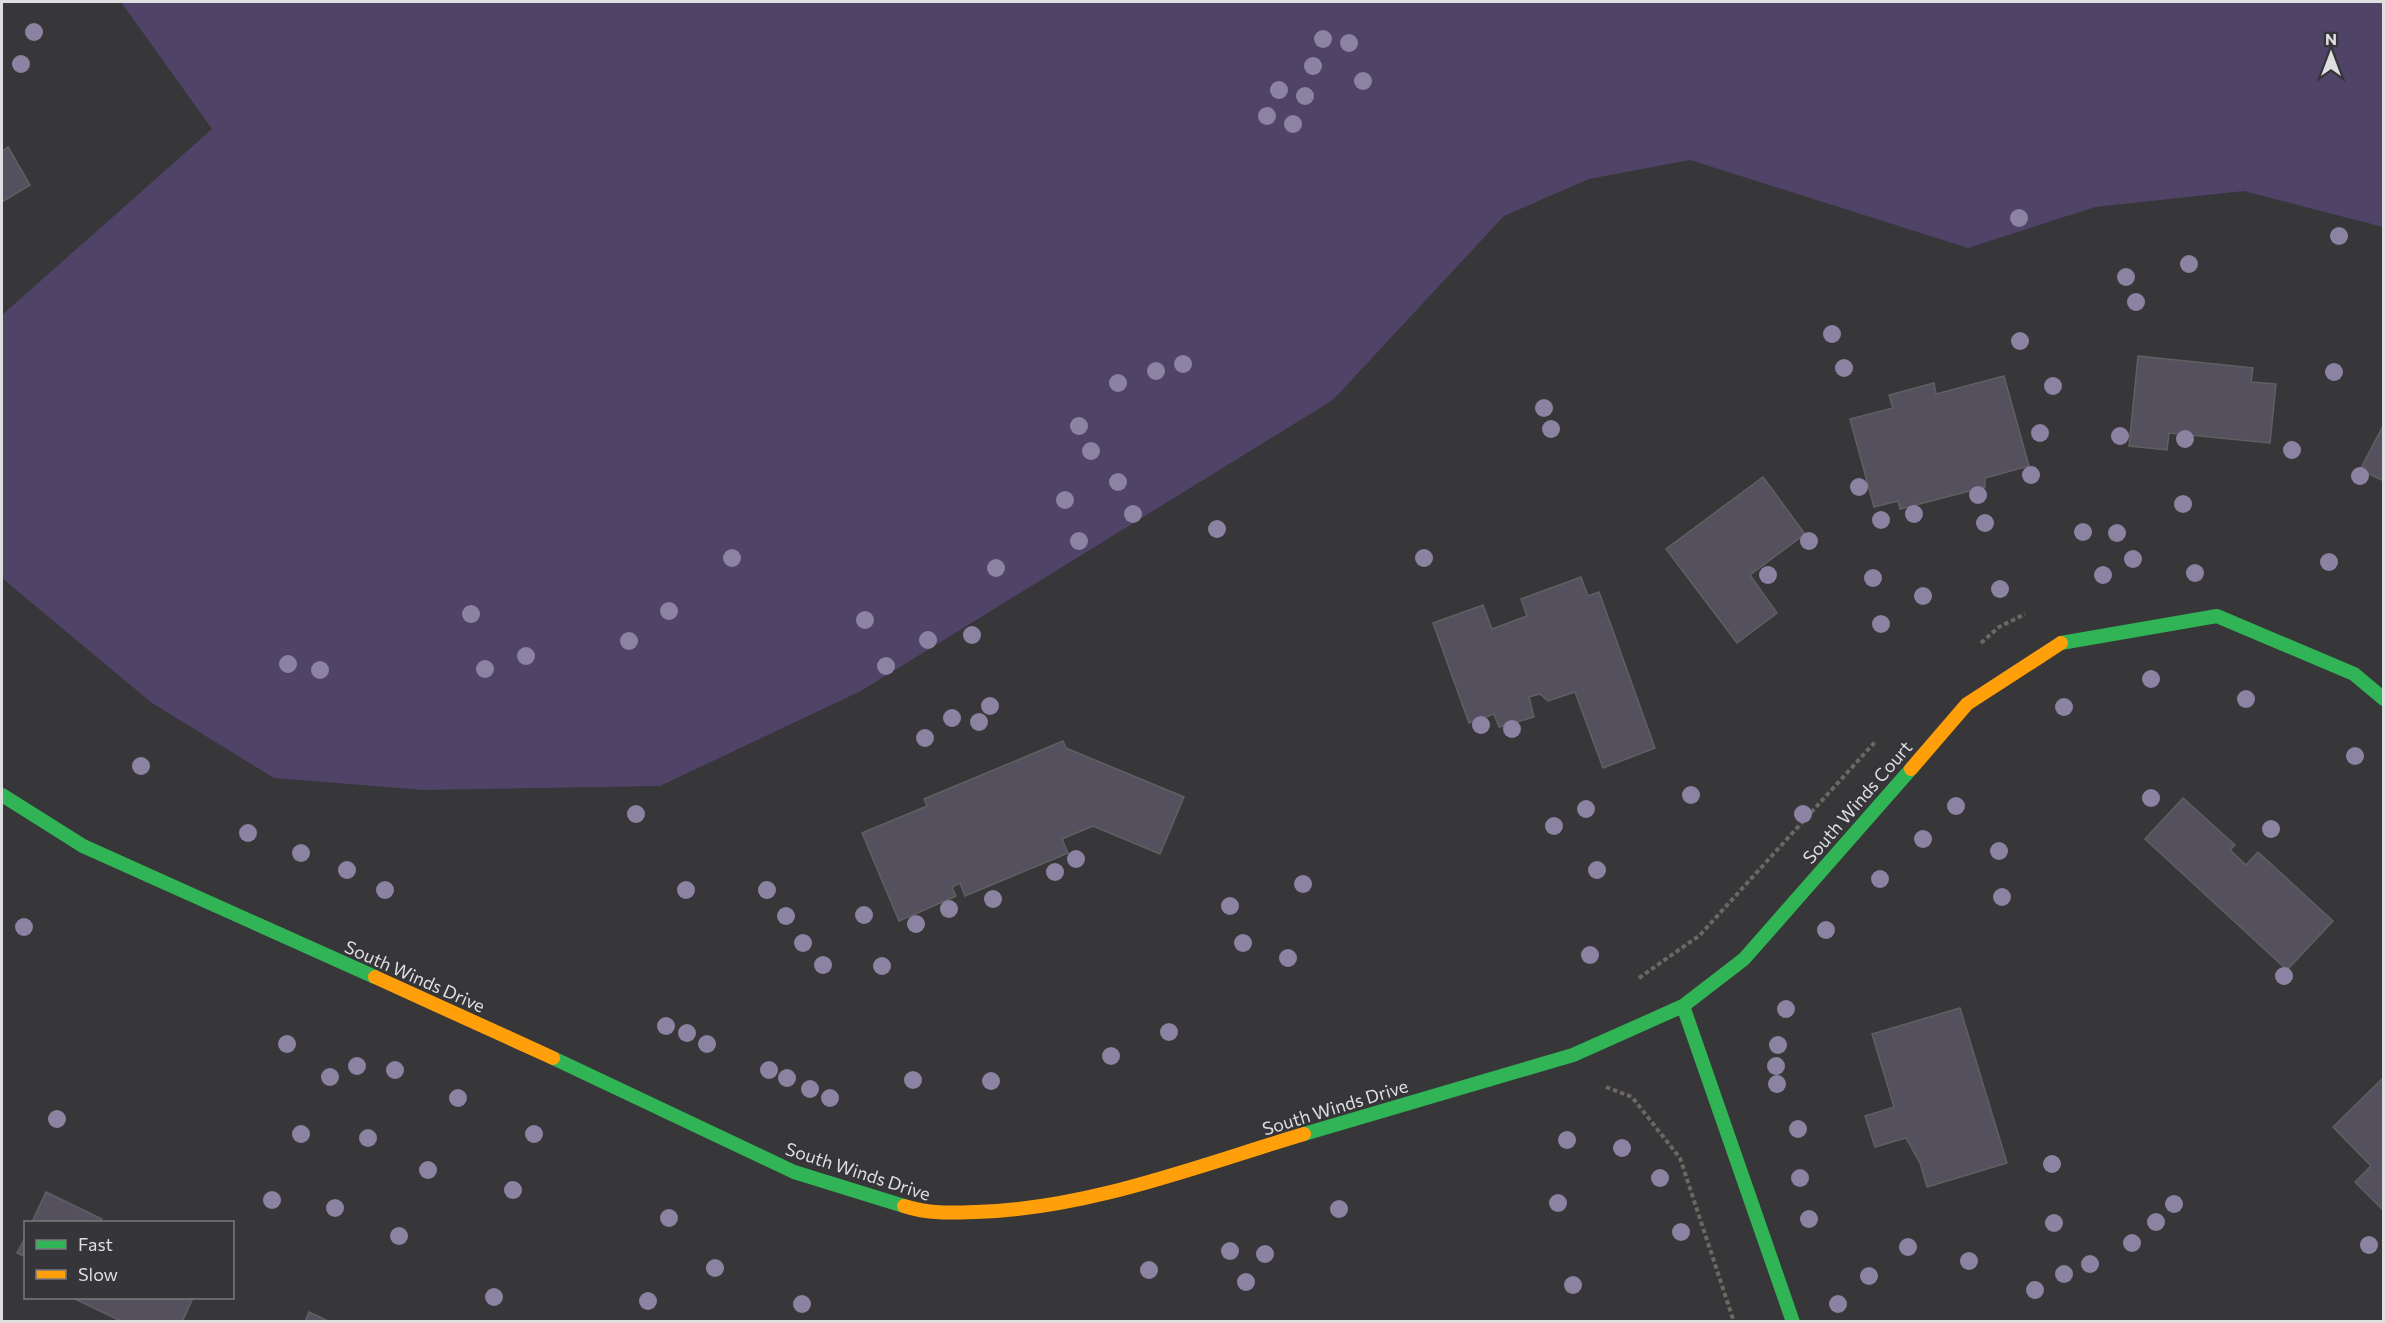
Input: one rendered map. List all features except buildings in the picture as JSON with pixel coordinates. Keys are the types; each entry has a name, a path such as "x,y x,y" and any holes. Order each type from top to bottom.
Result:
{"street":[{"name":"South Winds Court","path":"1683,1006 1744,959 1967,704 2064,641 2217,616 2354,674 2384,699"},
{"name":"South Winds Drive","path":"2,795 83,846 603,1081 794,1172 928,1214 1023,1211 1110,1192 1572,1055 1683,1006"},
{"path":"1683,1006 1793,1322"}],"path":[{"path":"1972,651 1999,627 2029,612"},
{"path":"1634,981 1700,935 1877,740"},
{"path":"1596,1083 1632,1097 1680,1158 1734,1322"}],"shaded area":[{"path":"121,2 2383,2 2383,227 2244,191 2095,207 1968,248 1690,160 1589,179 1504,216 1333,400 861,691 660,786 424,790 274,778 152,703 2,578 2,315 212,129"}],"traffic: fast":[{"path":"2061,643 2217,616 2354,674 2384,699"},
{"path":"1793,1322 1683,1006 1744,959 1911,769"},
{"path":"2,795 83,846 375,977"},
{"path":"1304,1134 1573,1055 1683,1006"},
{"path":"553,1058 794,1172 904,1206"}],"traffic: slow":[{"path":"1911,769 1967,704 2061,643"},
{"path":"375,977 553,1058"},
{"path":"904,1206 931,1212 957,1213 1018,1209 1059,1203 1142,1184 1304,1134"}]}
